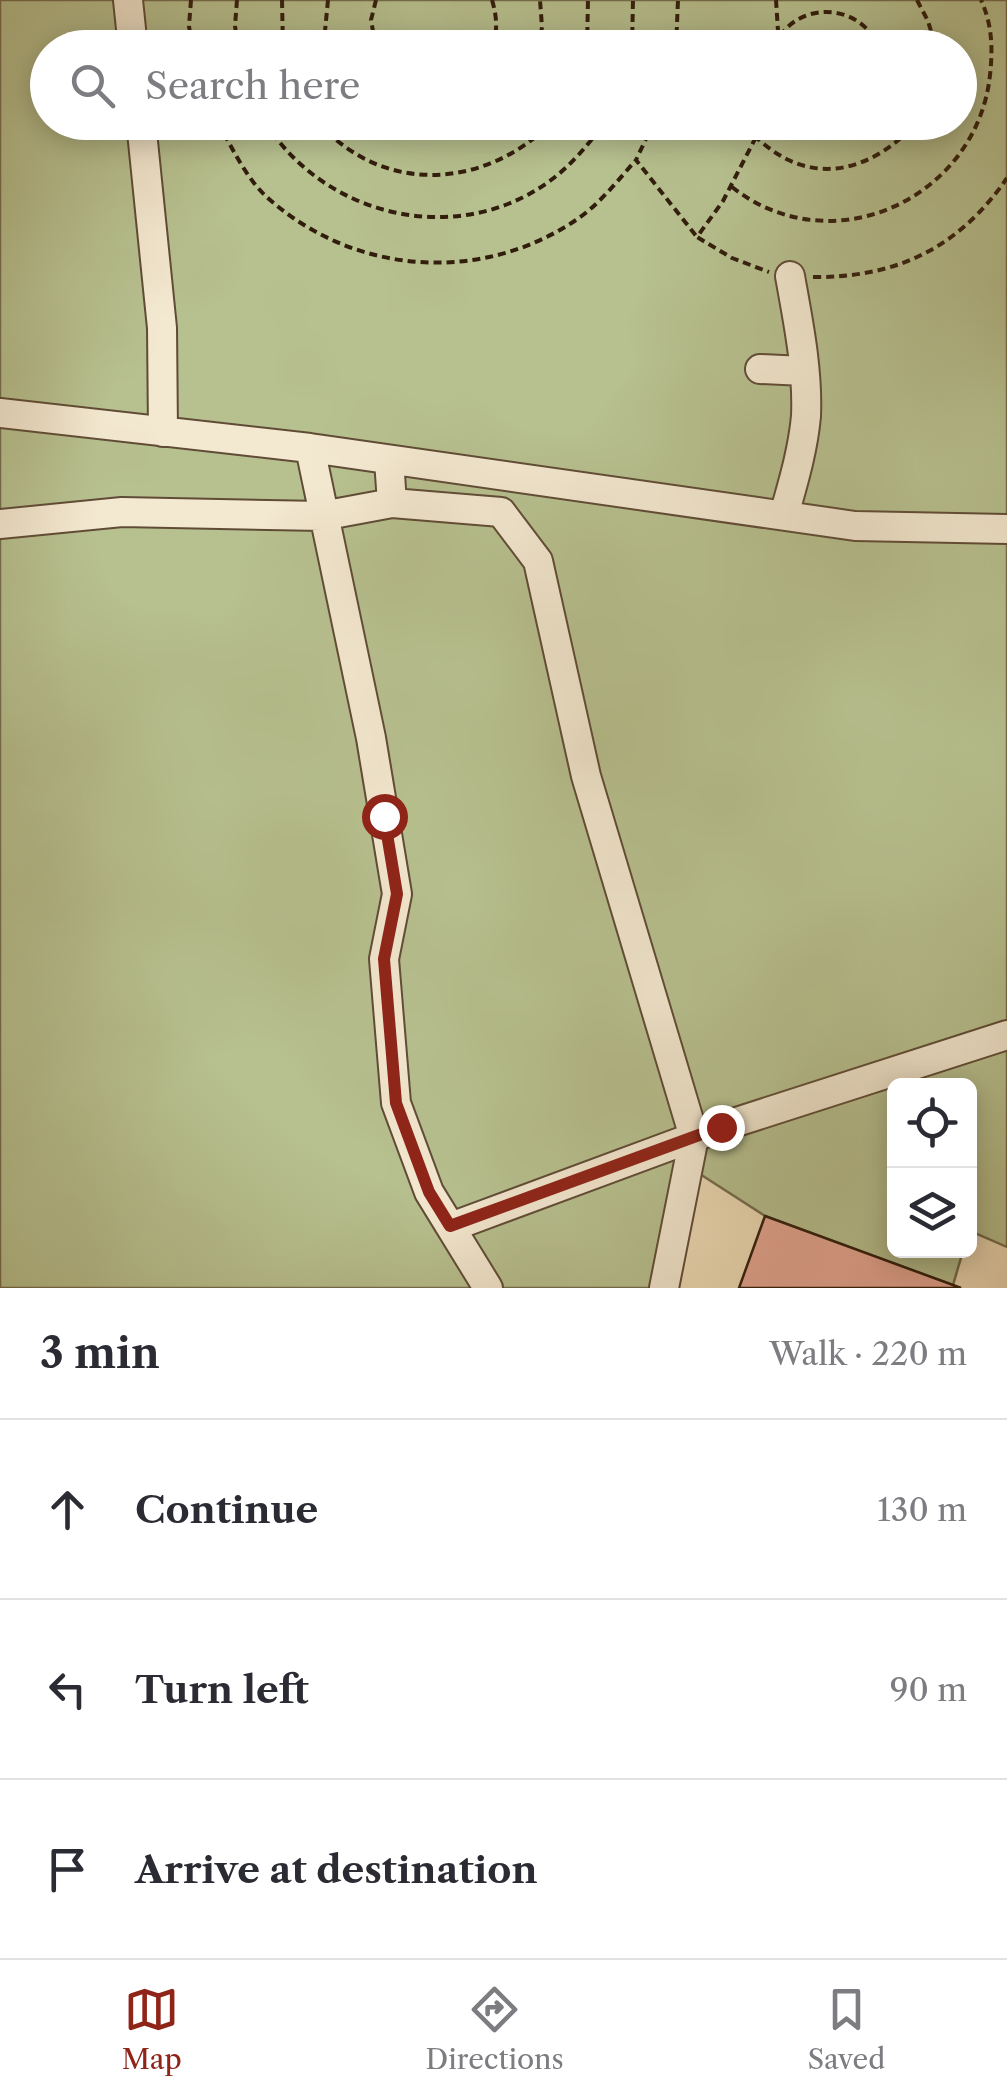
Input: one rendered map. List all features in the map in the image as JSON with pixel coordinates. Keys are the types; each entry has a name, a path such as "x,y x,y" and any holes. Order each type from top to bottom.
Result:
{"lane":[{"path":"128,0 131,30"},
{"path":"142,140 162,328 164,432"},
{"path":"784,515 800,458 806,414 804,371 786,289"},
{"path":"760,369 804,371"},
{"path":"0,413 310,448 856,526 1007,529"},
{"path":"310,448 372,738 397,894 384,959 396,1103 429,1192 488,1288"},
{"path":"389,460 392,504"},
{"path":"0,524 122,512 322,516 392,504 501,512 538,561 586,776 694,1137 664,1288"},
{"path":"450,1226 694,1137 1007,1034"}],"path":[{"path":"190,30 191,0"},
{"path":"236,30 237,0"},
{"path":"282,0 283,30"},
{"path":"325,30 328,0"},
{"path":"372,30 370,20 376,0"},
{"path":"492,0 496,30"},
{"path":"540,0 542,30"},
{"path":"587,30 588,0"},
{"path":"632,30 633,0"},
{"path":"677,30 678,0"},
{"path":"776,0 778,30"},
{"path":"917,0 930,30"},
{"path":"977,126 988,96 992,38 981,0"},
{"path":"783,30 794,16 809,7 827,4 861,16 873,30"},
{"path":"228,140 268,198 317,231 367,253 412,264 444,265 496,258 541,240 579,218 636,160 645,140"},
{"path":"276,140 308,173 344,196 383,211 425,218 468,215 508,204 546,184 591,140"},
{"path":"337,140 375,164 407,174 441,176 474,171 505,159 534,140"},
{"path":"698,236 755,140"},
{"path":"759,140 785,160 827,170 850,167 901,140"},
{"path":"730,186 766,210 820,223 852,220 917,194 942,175 968,140"},
{"path":"636,160 698,236 786,289 883,272 914,260 950,239 983,211 1007,178"}],"green space":[{"path":"0,0 1007,0 1007,1247 977,1234 977,1078 887,1078 887,1258 961,1258 953,1285 765,1216 689,1167 664,1288 0,1288"}],"building":[{"path":"765,1216 953,1285 961,1288 739,1288"}],"route":[{"path":"384,816 397,894 384,959 396,1103 429,1192 450,1226 721,1127"}]}
